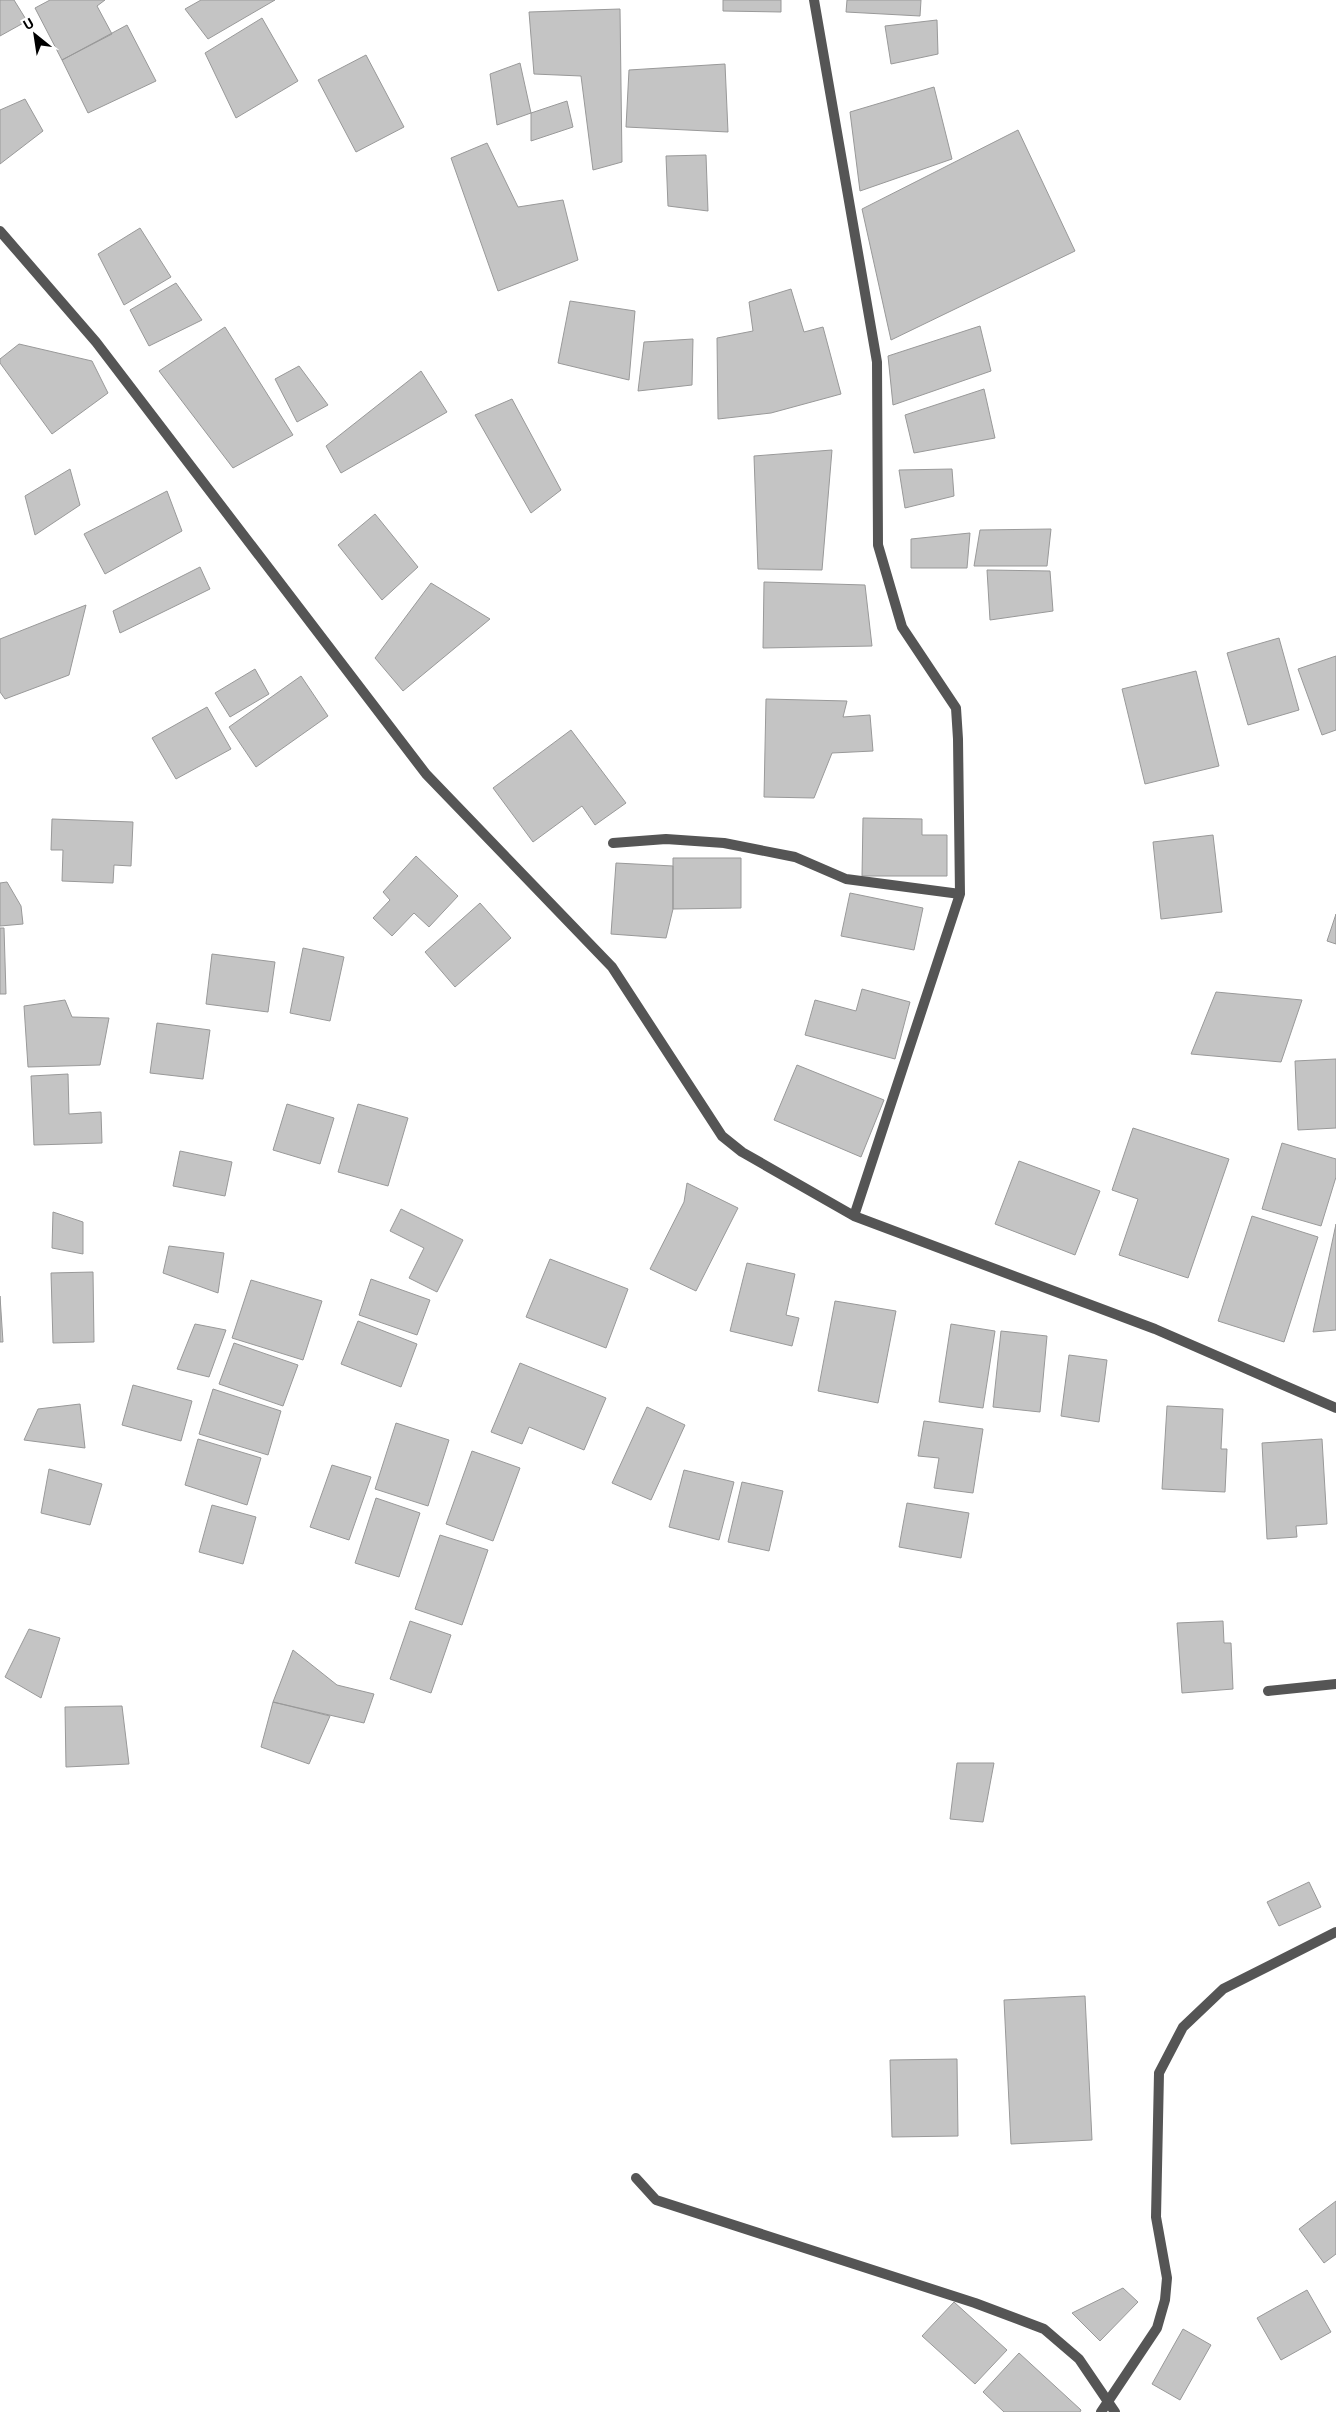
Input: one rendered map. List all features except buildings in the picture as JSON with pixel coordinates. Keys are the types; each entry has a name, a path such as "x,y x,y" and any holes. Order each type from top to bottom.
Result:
{"street":[{"path":"814,0 877,362 878,545 902,627 956,708 960,894 854,1216"},
{"path":"0,231 96,342 426,774 612,967 722,1136 742,1152 854,1216 1155,1329 1336,1408"},
{"path":"613,843 666,840 724,843 795,857 846,879 960,894"},
{"path":"1268,1691 1336,1684"},
{"path":"1101,2412 1157,2328 1165,2300 1167,2278 1156,2217 1159,2073 1183,2027 1223,1990 1336,1932"},
{"path":"636,2178 656,2200 975,2303 1044,2329 1080,2359 1115,2412"}]}
